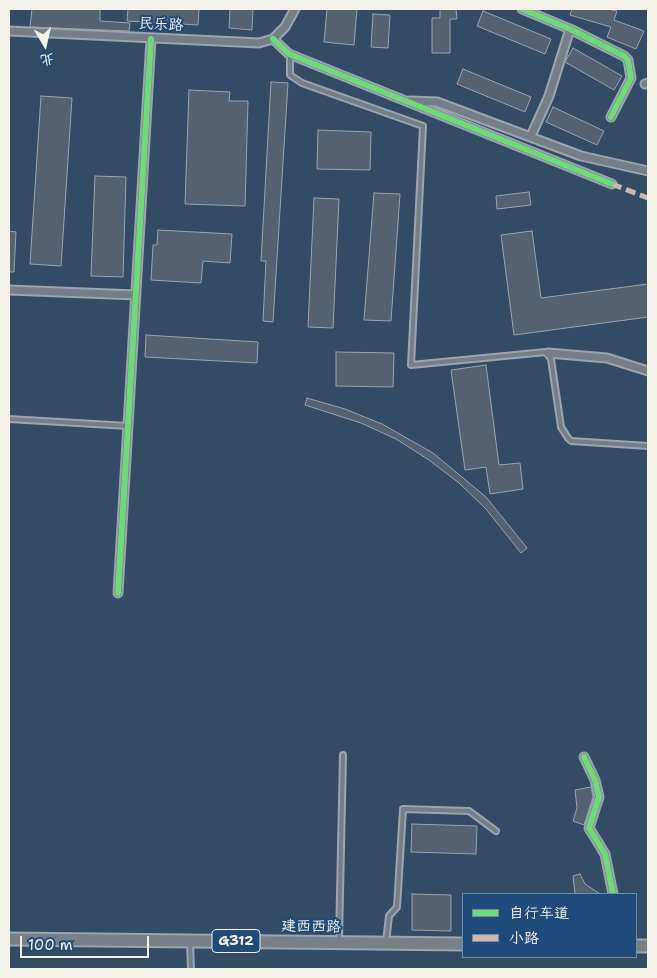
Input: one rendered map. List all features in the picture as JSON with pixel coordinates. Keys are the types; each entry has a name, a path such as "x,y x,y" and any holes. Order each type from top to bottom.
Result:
{"highway":[{"name":"建西西路","path":"9,938 462,944"}],"street":[{"path":"295,9 285,27 273,39 290,54 612,184"},
{"path":"522,9 570,29 624,56 630,66 631,78 611,117"},
{"path":"531,136 549,96 570,29"},
{"name":"民乐路","path":"9,31 260,43 273,39"},
{"path":"118,593 151,39"},
{"path":"405,101 437,102 581,156 648,171"},
{"path":"9,290 136,295"},
{"path":"548,353 607,358 648,372"},
{"path":"584,756 595,780 599,797 589,828 605,854 613,893"}],"lane":[{"path":"290,54 290,75 302,83 423,126 411,365 541,351 548,353 551,359 562,427 571,441 648,446"},
{"path":"9,420 128,426"},
{"path":"339,942 344,756"},
{"path":"386,943 389,916 397,907 403,809 469,811 496,831"},
{"path":"190,941 191,969"}],"building":[{"path":"32,9 100,9 100,21 130,23 129,31 30,27"},
{"path":"128,9 199,9 198,25 127,21"},
{"path":"230,9 253,9 252,30 229,28"},
{"path":"327,9 357,9 354,45 324,42"},
{"path":"440,9 456,9 457,19 450,19 450,53 432,53 432,18 440,18"},
{"path":"572,9 608,9 617,11 614,20 644,31 636,49 607,37 611,27 570,15"},
{"path":"483,11 551,39 545,54 477,26"},
{"path":"373,14 390,15 388,48 371,47"},
{"path":"573,48 622,76 614,90 565,62"},
{"path":"463,69 531,97 525,112 457,84"},
{"path":"271,82 288,83 273,322 263,321 266,261 261,261"},
{"path":"189,90 230,92 229,101 248,101 245,206 185,204"},
{"path":"41,96 72,98 61,266 30,264"},
{"path":"553,107 604,131 597,145 546,122"},
{"path":"318,130 371,132 370,170 317,169"},
{"path":"95,176 126,177 123,277 91,276"},
{"path":"529,192 531,205 497,209 496,196"},
{"path":"374,193 400,194 391,321 364,320"},
{"path":"314,198 339,199 333,328 308,327"},
{"path":"158,230 232,234 230,263 203,261 201,283 151,280 153,245 157,245"},
{"path":"9,231 16,232 14,272 9,272"},
{"path":"532,231 541,298 648,284 648,317 514,335 501,235"},
{"path":"146,335 258,342 257,363 145,357"},
{"path":"336,352 394,353 393,387 336,386"},
{"path":"486,365 499,465 520,463 523,489 490,494 486,467 465,470 451,370"},
{"path":"307,398 345,409 382,424 433,453 486,497 527,548 521,553 486,509 459,483 429,460 396,439 361,423 305,405"},
{"path":"591,787 593,797 584,825 573,821 577,808 575,790"},
{"path":"412,824 477,826 476,854 411,852"},
{"path":"580,874 585,884 598,893 575,893 573,876"},
{"path":"412,894 451,895 451,931 412,930"}],"marked path":[{"path":"612,184 648,198"}],"cycle path":[{"path":"522,9 570,29 624,56 628,60 631,78 611,117"},
{"path":"118,593 151,39"},
{"path":"273,39 289,54 612,184"},
{"path":"584,757 595,780 599,797 589,828 605,854 613,893"}]}
